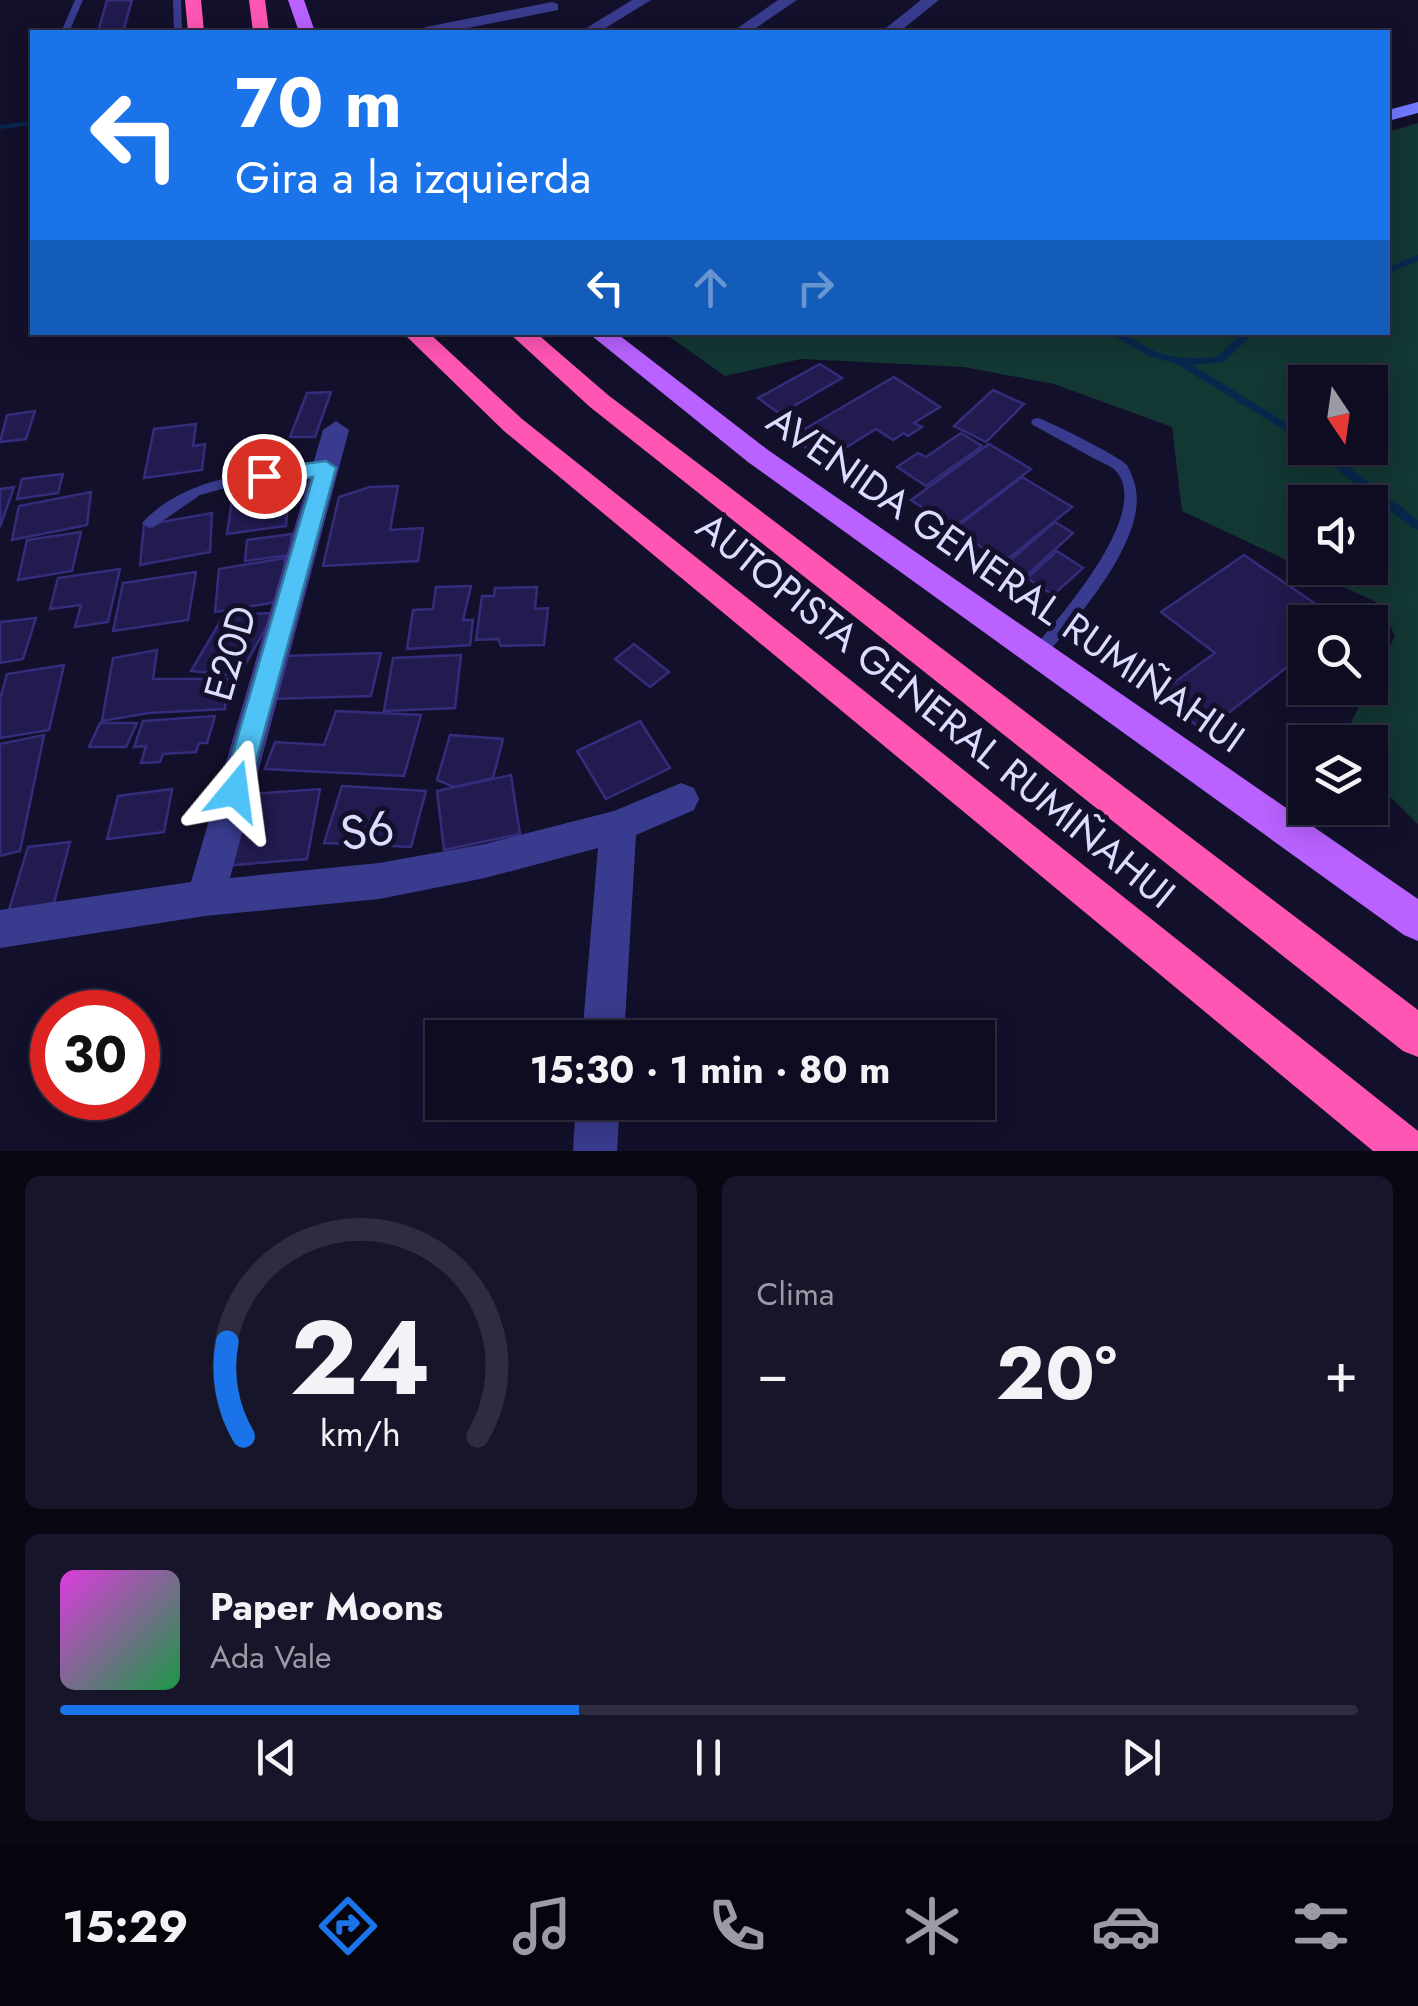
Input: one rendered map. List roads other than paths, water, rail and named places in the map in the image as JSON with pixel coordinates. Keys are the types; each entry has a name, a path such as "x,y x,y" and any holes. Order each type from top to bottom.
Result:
{"highway":[{"path":"193,0 196,30"},
{"path":"257,0 262,30"},
{"name":"AUTOPISTA GENERAL RUMIÑAHUI","path":"417,335 513,425 1408,1151"},
{"name":"AUTOPISTA GENERAL RUMIÑAHUI","path":"523,335 599,402 1418,1036"}],"main road":[{"path":"296,0 305,30"},
{"name":"AVENIDA GENERAL RUMIÑAHUI","path":"603,335 758,456 1418,922"}],"street":[{"path":"448,30 567,19 644,0"},
{"path":"743,30 790,0"},
{"path":"892,30 932,0"},
{"path":"1390,115 1418,107"},
{"name":"E20D","path":"205,898 336,430"},
{"name":"S6","path":"0,929 205,898 380,880 485,861 618,826 681,800"},
{"path":"604,1020 618,826"},
{"path":"595,1151 597,1120"}],"lane":[{"path":"67,30 79,0"},
{"path":"177,0 178,30"},
{"path":"1037,655 1116,550 1134,494 1131,480 1122,468 1038,422"},
{"path":"149,523 195,492 233,481 326,468"}],"waterway":[{"path":"0,127 30,123"},
{"path":"1390,269 1418,258"},
{"path":"1118,335 1153,354 1181,362 1288,428"},
{"path":"1182,362 1220,360 1246,335"},
{"path":"1339,465 1418,526"}]}
